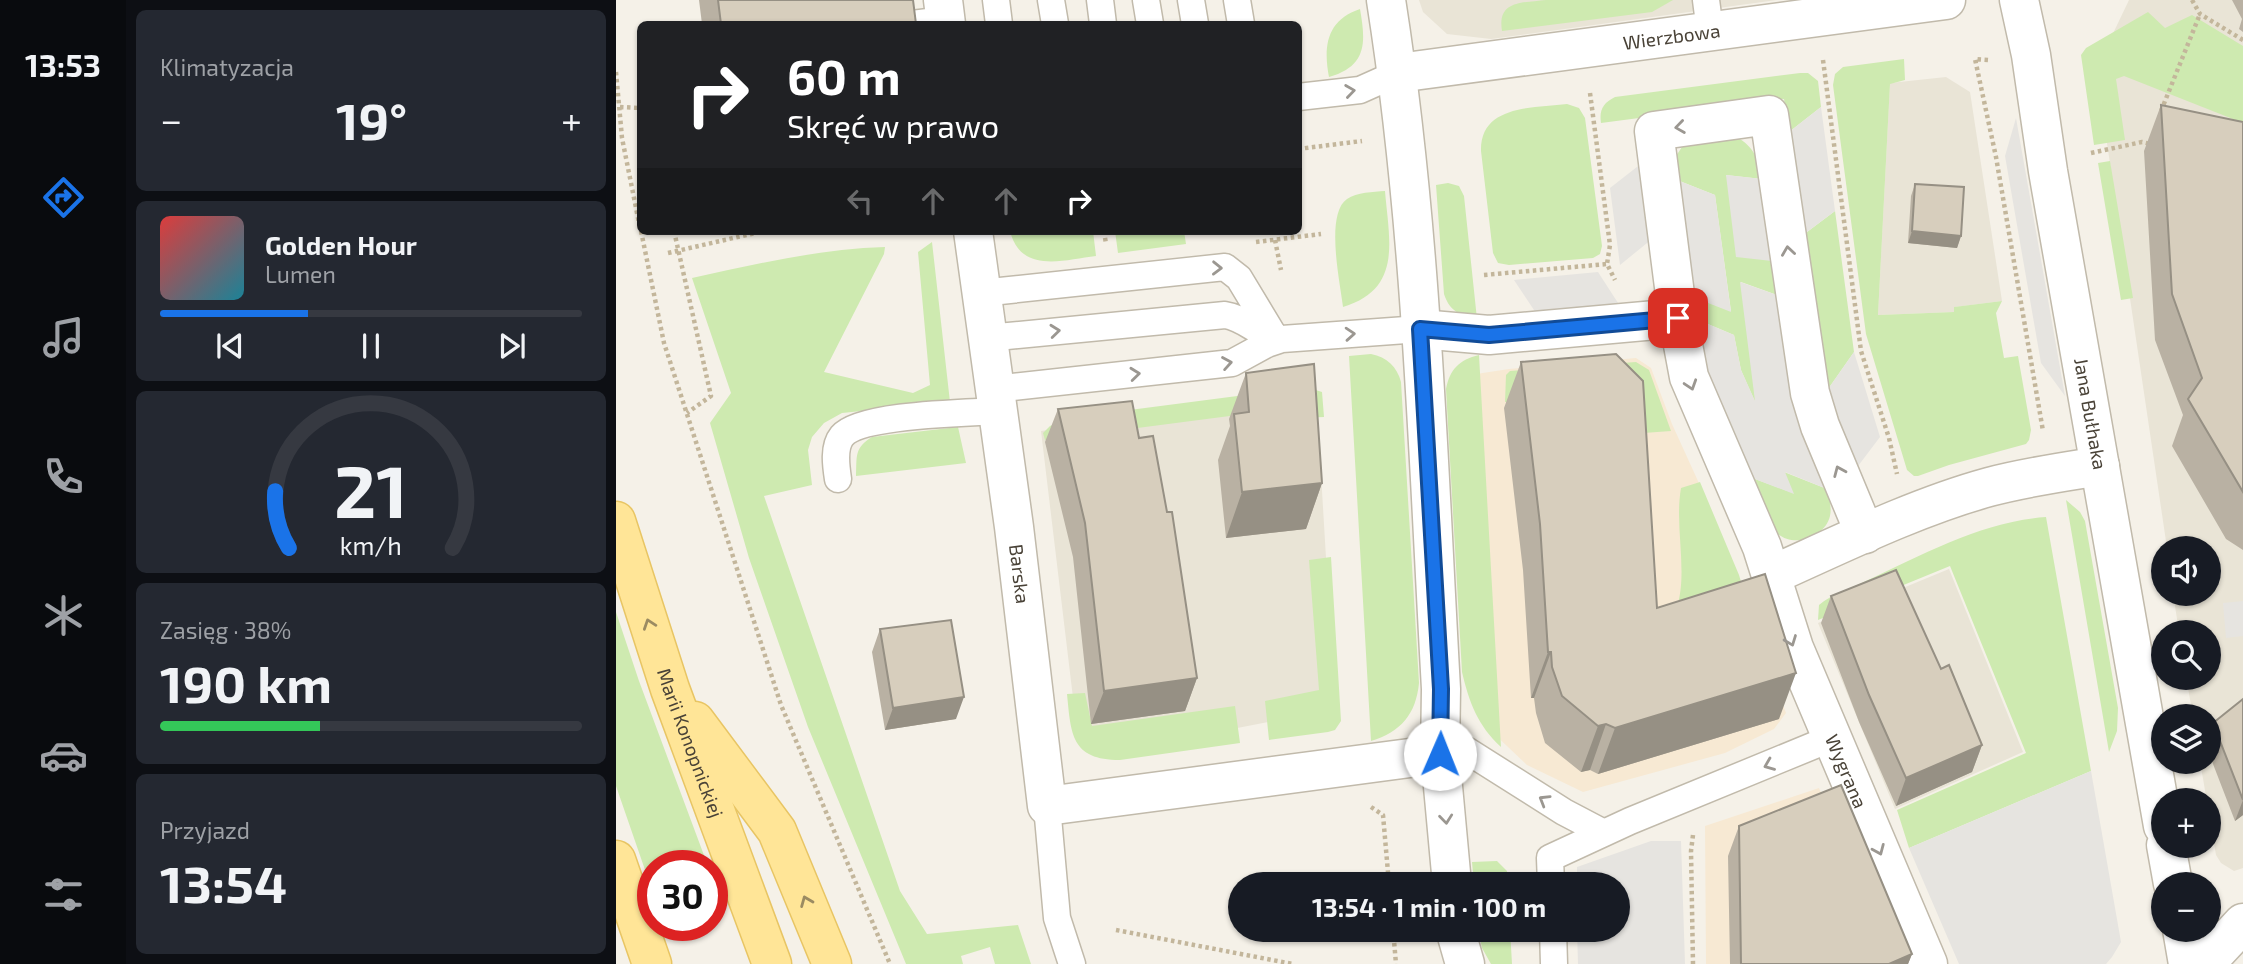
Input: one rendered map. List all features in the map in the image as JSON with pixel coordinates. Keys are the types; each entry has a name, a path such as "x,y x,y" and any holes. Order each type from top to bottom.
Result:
{"main road":[{"name":"Marii Konopnickiej","path":"616,521 670,689 772,964"},
{"path":"670,689 777,831 832,964"},
{"path":"616,860 652,964"}],"street":[{"path":"1387,0 1405,135 1417,266 1441,689 1440,754 1451,872"},
{"name":"Wierzbowa","path":"1398,73 1708,15 1946,0"},
{"name":"Jana Bułhaka","path":"2019,0 2031,55 2048,171 2156,788"},
{"name":"Wygrana","path":"1865,534 1820,426 1807,380 1769,115 1654,131 1678,318 1685,363 1693,390 1762,547 1788,634 1928,964"},
{"name":"Barska","path":"974,235 1014,527 1047,806"},
{"path":"1420,329 1489,335 1678,318"},
{"path":"1772,575 1943,502 1988,487 2039,475 2100,466"},
{"path":"1047,806 1440,754"},
{"path":"2205,964 2243,923"},
{"path":"1459,942 1465,964"},
{"path":"2184,942 2188,964"}],"lane":[{"path":"996,0 999,21"},
{"path":"1051,0 1054,21"},
{"path":"1100,0 1103,21"},
{"path":"1146,0 1150,21"},
{"path":"1191,0 1194,21"},
{"path":"1237,0 1240,21"},
{"path":"1302,97 1360,90 1398,73"},
{"path":"981,293 1225,267 1239,278 1271,334 1282,339"},
{"path":"987,338 1225,314 1271,338 1282,339 1420,329"},
{"path":"838,479 835,463 842,436 863,423 913,417 995,400 1232,363 1282,339"},
{"path":"1551,872 1550,858 1832,738"},
{"path":"1440,754 1466,750 1564,812 1604,833"},
{"name":"Barska","path":"1047,806 1057,918 1072,964"},
{"path":"1553,942 1554,964"}],"path":[{"path":"2192,0 2200,14 2243,40"},
{"path":"2161,113 2200,14"},
{"path":"1822,55 1861,351 1889,438 1898,478"},
{"path":"1975,59 1996,157 2044,438"},
{"path":"616,72 622,138 637,211"},
{"path":"1589,85 1610,245 1607,264 1616,282"},
{"path":"620,107 637,108"},
{"path":"2151,144 2154,134"},
{"path":"1302,148 1405,135"},
{"path":"2086,154 2142,142 2164,146"},
{"path":"642,235 664,343 781,705 890,964"},
{"path":"675,235 711,396 687,413"},
{"path":"668,253 747,235"},
{"path":"1275,240 1281,271 1286,281"},
{"path":"1484,275 1607,264"},
{"path":"1367,805 1383,815 1388,872"},
{"path":"1693,964 1691,851 1696,827"},
{"path":"1115,930 1293,964"},
{"path":"1394,942 1396,964"}],"shaded area":[{"path":"1419,0 1777,0 1491,39 1447,34 1423,12"},
{"path":"2129,0 2243,0 2243,868 2234,871 2218,858 2221,858 2221,788 2205,788 2202,774 2221,774 2221,704 2191,704 2188,690 2221,690 2221,620 2177,620 2175,606 2221,606 2221,536 2165,536 2096,69"},
{"path":"1946,77 1970,92 2002,301 1955,307 1954,312 1878,315 1890,83"},
{"path":"1821,107 1835,211 1803,235 1789,132"},
{"path":"2016,118 2065,396 2041,363 2005,156"},
{"path":"1642,163 1652,239 1620,265 1610,188"},
{"path":"1726,175 1762,179 1772,261 1736,257"},
{"path":"1677,180 1715,195 1731,312 1693,297"},
{"path":"1598,272 1620,306 1536,313 1514,280"},
{"path":"1740,282 1777,295 1827,489 1785,472 1794,494 1747,476 1713,397 1696,319 1734,335 1741,370 1755,401"},
{"path":"1854,352 1880,437 1855,470 1826,392"},
{"path":"1636,358 1651,368 1672,424 1703,492 1786,713 1774,729 1725,753 1583,792 1527,765 1488,728 1450,378 1509,369"},
{"path":"1316,390 1335,709 1109,753 1077,731 1041,431"},
{"path":"1949,569 2023,752 1895,809 1818,623"},
{"path":"2243,601 2243,636 2226,638 2223,603"},
{"path":"2091,771 2121,942 2112,957 2106,964 1959,964 1909,848"},
{"path":"1819,788 1894,964 1706,964 1705,826"},
{"path":"1651,841 1681,841 1685,964 1578,964 1577,942 1630,942 1630,872 1577,872 1577,867"}],"green space":[{"path":"1546,0 1673,0 1652,12 1502,31 1501,21 1507,8 1520,3"},
{"path":"1360,9 1363,32 1361,52 1351,67 1329,77 1327,45 1334,27 1340,20"},
{"path":"2148,12 2165,28 2192,15 2243,46 2243,123 2124,76 2116,79 2125,140 2094,145 2081,55 2086,48"},
{"path":"1904,59 1905,80 1890,84 1878,315 1954,312 1954,307 2002,301 1996,313 2004,358 2018,356 2031,430 2026,444 1918,476 1907,470 1866,334 1833,85 1835,74 1843,67"},
{"path":"1808,73 1818,81 1821,107 1789,132 1784,99 1601,123 1603,107 1615,97"},
{"path":"1567,104 1579,108 1585,118 1602,246 1600,254 1593,258 1509,265 1498,263 1493,253 1481,151 1483,136 1489,125 1511,112"},
{"path":"1736,137 1755,154 1762,179 1726,175 1772,261 1777,295 1741,282 1756,404 1741,370 1734,335 1696,319 1693,297 1731,311 1715,195 1677,180 1676,156 1684,144"},
{"path":"2110,161 2133,298 2121,300 2098,163"},
{"path":"1448,183 1459,186 1464,196 1477,319 1456,312 1444,294 1436,185"},
{"path":"1385,191 1389,244 1384,275 1375,288 1362,299 1343,307 1335,233 1340,207 1355,195"},
{"path":"1835,211 1854,352 1826,392 1803,235"},
{"path":"1012,235 1093,235 1096,256 1045,261 1023,254"},
{"path":"1116,235 1185,235 1186,244 1118,253"},
{"path":"932,242 950,402 842,413 824,423 812,437 808,450 812,485 764,496 900,891 927,934 1018,925 1031,964 995,964 990,947 961,956 963,964 906,964 808,727 749,558 710,423 731,393 692,278 812,254 885,247 884,254 824,372 913,393 930,385 918,252"},
{"path":"1371,354 1390,363 1401,382 1419,683 1414,704 1405,720 1391,732 1371,741 1349,356"},
{"path":"1479,355 1501,747 1486,731 1476,713 1462,672 1446,389 1456,366"},
{"path":"1636,362 1649,370 1671,431 1630,434 1599,394 1505,402 1506,375 1510,371"},
{"path":"1306,387 1322,392 1324,417 1299,418 1298,407 1045,440 1043,433 1050,426 1068,418"},
{"path":"958,427 966,463 856,476 859,449 872,437"},
{"path":"1784,472 1827,489 1830,516 1816,535 1793,540 1778,534 1765,515 1747,476 1793,493"},
{"path":"1700,482 1739,575 1749,608 1676,610 1681,581 1681,488"},
{"path":"2066,500 2080,512 2085,521 2118,708 2117,731 2109,752"},
{"path":"2046,517 2091,771 1909,848 1897,810 2026,753 1950,566 1818,620 1819,605 1836,594 1954,540 2000,525"},
{"path":"1331,557 1341,721 1335,730 1328,732 1269,740 1265,701 1319,690 1309,560"},
{"path":"616,612 702,850 638,850 616,786"},
{"path":"1085,693 1092,726 1235,706 1240,743 1120,760 1104,759 1083,750 1073,732 1067,694"},
{"path":"1497,861 1507,872 1473,872 1472,862"},
{"path":"1481,942 1511,942 1512,964 1491,964"}],"building":[{"path":"718,0 913,0 916,21 721,21"},
{"path":"2161,105 2243,122 2243,492 2188,399 2202,378 2172,294"},
{"path":"1915,184 1964,187 1961,236 1912,231"},
{"path":"1616,354 1643,381 1657,608 1765,574 1796,673 1615,728 1606,724 1598,726 1562,696 1552,667 1551,652 1548,652 1540,524 1521,362"},
{"path":"1314,364 1322,483 1242,492 1234,414 1249,412 1246,373"},
{"path":"1132,401 1139,438 1153,436 1167,512 1172,512 1197,678 1104,691 1085,523 1058,409"},
{"path":"1896,570 1941,669 1949,665 1982,745 1906,778 1869,695 1831,596"},
{"path":"951,620 964,697 893,708 880,629"},
{"path":"2243,699 2243,800 2221,744 2221,717"},
{"path":"1841,785 1912,954 1889,964 1741,964 1739,826"}],"route":[{"path":"1440,754 1441,689 1420,329 1489,335 1678,318"}]}
